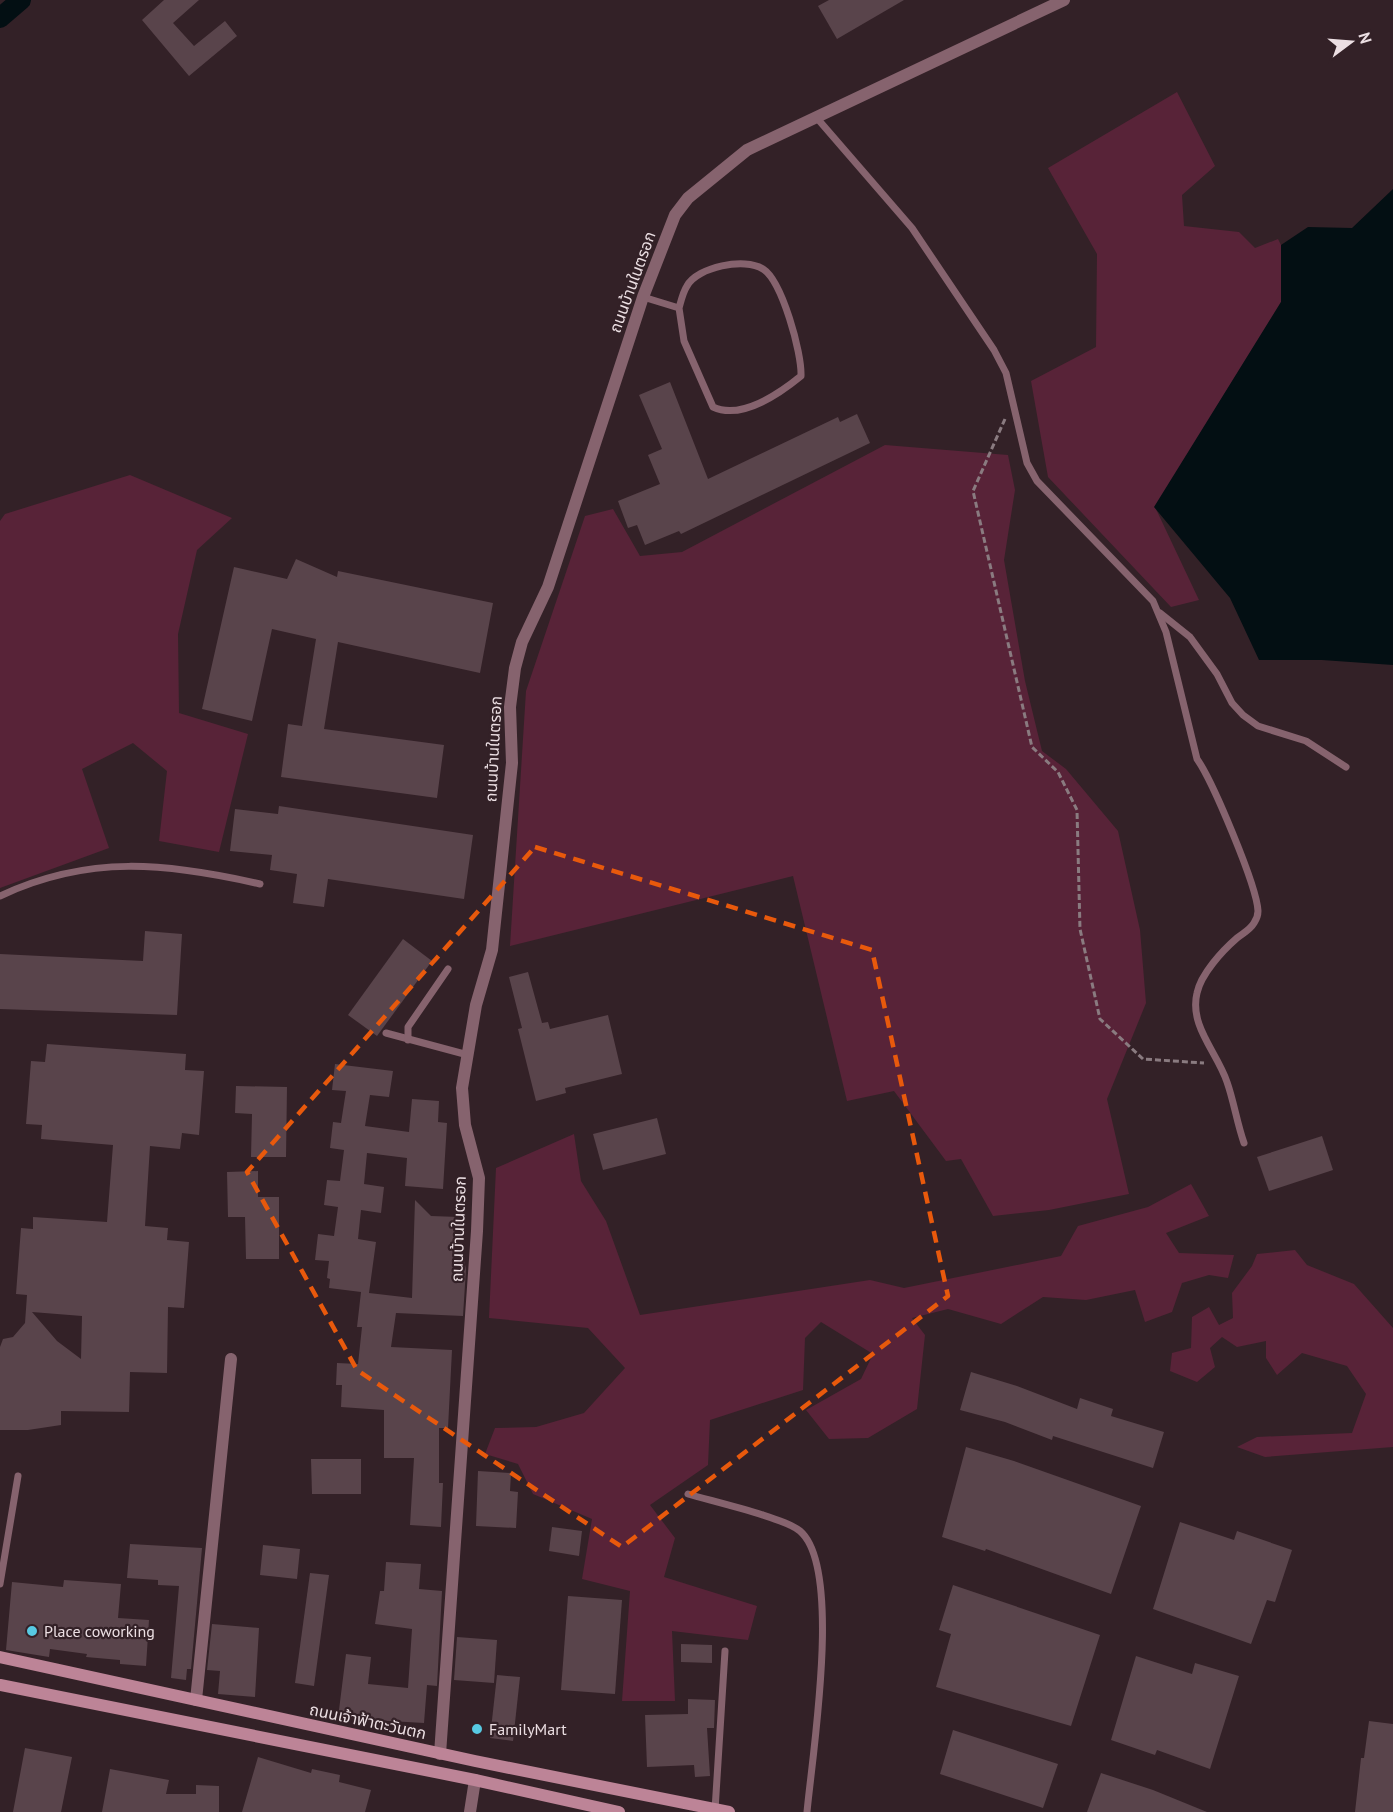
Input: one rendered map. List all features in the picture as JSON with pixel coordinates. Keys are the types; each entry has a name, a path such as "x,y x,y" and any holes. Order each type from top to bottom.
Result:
{"main road":[{"name":"ถนนเจ้าฟ้าตะวันตก","path":"0,1657 440,1754 729,1812"},
{"path":"0,1685 475,1780 619,1812"}],"street":[{"name":"ถนนบ้านในตรอก","path":"440,1754 479,1178 465,1125 462,1088 476,1005 492,950 512,763 510,707 515,668 522,642 548,587 643,297 675,215 688,198 747,150 1064,0"},
{"path":"196,1700 231,1359"},
{"path":"470,1812 475,1780"}],"lane":[{"path":"816,117 912,228 971,312 1006,372 1026,463 1037,481 1153,601 1158,612 1166,632 1197,759 1206,772 1221,807 1254,892 1258,912 1251,928 1236,939 1211,966 1197,993 1197,1022 1220,1064 1244,1143"},
{"path":"738,262 752,264 765,270 774,283 789,317 802,361 801,376 783,391 753,405 724,412 713,407 684,341 679,308 687,284 702,274 738,262"},
{"path":"643,297 679,308"},
{"path":"1158,612 1190,637 1217,674 1232,703 1243,715 1258,726 1306,741 1346,767"},
{"path":"0,896 92,867 124,866 198,870 260,884"},
{"path":"408,1040 408,1027 448,969"},
{"path":"386,1033 468,1055"},
{"path":"0,1584 18,1476"},
{"path":"688,1494 774,1519 800,1531 813,1550 821,1577 824,1624 807,1812"},
{"path":"715,1810 725,1651"}],"path":[{"path":"1011,403 973,491 1032,747 1058,772 1077,810 1080,929 1100,1019 1143,1059 1220,1064"}],"highlighted area":[{"path":"535,847 872,950 948,1296 622,1547 357,1370 247,1172"}],"shaded area":[{"path":"1177,92 1215,166 1182,195 1184,226 1239,232 1255,248 1278,239 1281,245 1281,302 1155,507 1199,600 1171,607 1048,477 1031,381 1096,347 1097,254 1048,168"},
{"path":"1393,189 1393,665 1322,660 1259,660 1230,598 1154,507 1281,302 1281,245 1308,227 1352,228"},
{"path":"885,445 1008,455 1015,490 1004,560 1025,681 1042,751 1066,769 1118,831 1140,930 1146,1003 1107,1099 1129,1194 1049,1210 993,1216 961,1159 946,1161 894,1091 847,1101 793,876 510,946 526,691 585,516 613,509 640,556 682,552"},
{"path":"130,475 232,518 197,550 178,634 179,713 248,734 219,852 159,841 167,771 133,743 82,769 109,848 0,888 0,521 5,514"},
{"path":"574,1134 581,1181 606,1221 640,1315 870,1280 904,1288 1061,1256 1078,1226 1148,1207 1191,1184 1209,1216 1166,1233 1179,1253 1234,1255 1228,1278 1209,1275 1182,1283 1172,1312 1145,1322 1135,1290 1086,1300 1043,1297 1001,1324 948,1309 912,1318 925,1335 917,1409 868,1438 829,1439 806,1410 861,1379 873,1354 821,1322 805,1338 803,1390 710,1420 708,1465 650,1505 675,1538 664,1577 757,1606 748,1640 672,1631 675,1701 622,1701 630,1591 582,1579 592,1519 533,1494 518,1464 485,1454 495,1428 536,1427 584,1413 625,1368 588,1328 489,1318 496,1168"},
{"path":"1295,1250 1307,1265 1354,1284 1393,1328 1393,1447 1265,1457 1237,1447 1257,1437 1352,1433 1366,1394 1347,1366 1302,1353 1277,1375 1266,1358 1266,1341 1237,1347 1222,1337 1210,1348 1215,1367 1197,1382 1170,1371 1172,1353 1191,1348 1192,1317 1209,1307 1219,1325 1233,1318 1232,1293 1252,1266 1257,1254"}],"building":[{"path":"164,0 199,0 173,23 194,46 225,21 237,36 189,76 142,20"},
{"path":"829,0 904,0 837,39 818,6"},
{"path":"670,382 708,479 838,417 840,422 857,414 870,443 681,534 679,531 645,545 637,525 628,528 618,501 660,484 648,455 662,449 639,395"},
{"path":"296,559 337,577 338,571 493,603 480,673 338,642 324,729 444,745 437,798 281,777 288,724 302,726 316,639 272,629 252,721 202,709 234,567 287,579"},
{"path":"279,806 473,835 464,899 328,879 324,907 293,903 297,874 270,870 272,855 230,851 235,809 278,814"},
{"path":"145,931 182,934 177,1015 0,1009 0,954 143,961"},
{"path":"403,939 432,961 377,1036 348,1015"},
{"path":"528,972 542,1023 548,1022 550,1029 608,1015 622,1074 565,1088 566,1093 536,1101 518,1029 522,1028 509,977"},
{"path":"47,1044 186,1054 185,1070 204,1071 199,1135 182,1133 180,1149 150,1146 145,1226 168,1228 167,1240 189,1242 184,1308 168,1307 167,1373 130,1372 129,1412 61,1411 61,1425 28,1430 0,1430 0,1347 3,1339 13,1337 25,1323 27,1295 16,1294 21,1228 33,1229 33,1217 107,1222 113,1145 41,1139 42,1125 26,1124 31,1061 45,1062","holes":["32,1312 82,1316 81,1359 57,1341"]},
{"path":"335,1064 393,1071 389,1097 370,1095 365,1126 409,1132 412,1099 439,1101 438,1122 447,1123 443,1189 405,1186 407,1158 367,1153 364,1184 384,1187 381,1213 361,1210 358,1239 376,1242 369,1293 412,1298 415,1200 431,1216 459,1217 460,1243 466,1269 463,1316 396,1313 391,1347 452,1350 448,1428 439,1428 439,1483 443,1483 441,1527 410,1525 414,1458 384,1458 384,1410 341,1407 342,1385 336,1385 337,1363 358,1364 362,1327 357,1327 361,1292 329,1288 330,1279 327,1278 329,1261 315,1260 318,1234 334,1236 338,1207 324,1205 327,1180 340,1181 344,1150 330,1148 333,1122 341,1123 346,1091 332,1090"},
{"path":"236,1086 287,1087 286,1157 251,1157 252,1114 235,1113"},
{"path":"657,1118 666,1154 603,1170 593,1134"},
{"path":"1322,1136 1333,1170 1269,1191 1257,1157"},
{"path":"258,1171 258,1197 279,1197 279,1259 246,1259 245,1217 228,1217 227,1172"},
{"path":"971,1372 1017,1386 1077,1409 1080,1398 1113,1409 1111,1416 1164,1432 1153,1468 1053,1436 1052,1440 1005,1422 960,1410"},
{"path":"966,1447 1014,1461 1141,1506 1111,1594 986,1549 985,1551 942,1537"},
{"path":"311,1459 361,1459 361,1494 312,1494"},
{"path":"478,1471 511,1473 510,1491 518,1492 516,1528 476,1526"},
{"path":"1180,1522 1234,1540 1237,1531 1292,1550 1275,1602 1267,1600 1251,1644 1153,1609"},
{"path":"552,1527 582,1531 579,1556 549,1551"},
{"path":"130,1544 202,1548 191,1669 187,1669 186,1680 171,1678 179,1586 158,1585 158,1580 127,1578"},
{"path":"263,1545 300,1549 297,1579 260,1575"},
{"path":"386,1562 421,1564 419,1589 442,1591 437,1686 427,1685 424,1723 338,1718 346,1654 371,1657 368,1684 408,1688 412,1629 375,1624 380,1591 384,1591"},
{"path":"310,1573 329,1575 314,1686 295,1683"},
{"path":"64,1580 121,1584 118,1618 149,1620 146,1666 120,1664 120,1660 86,1657 87,1654 50,1649 49,1657 6,1650 12,1582 63,1587"},
{"path":"953,1585 1100,1635 1071,1726 936,1687 951,1634 939,1630"},
{"path":"568,1596 622,1600 615,1694 561,1690"},
{"path":"212,1624 259,1628 255,1697 218,1694 220,1671 207,1670"},
{"path":"457,1637 497,1640 494,1683 454,1680"},
{"path":"681,1644 712,1645 712,1663 681,1662"},
{"path":"1136,1656 1192,1674 1195,1663 1239,1676 1210,1769 1157,1750 1155,1755 1111,1740"},
{"path":"497,1675 520,1677 513,1741 490,1738"},
{"path":"688,1699 715,1700 714,1728 707,1728 710,1776 695,1777 694,1765 647,1767 645,1715 688,1714"},
{"path":"1369,1721 1393,1724 1393,1812 1355,1812 1361,1758 1364,1758"},
{"path":"953,1730 1058,1764 1043,1808 940,1774"},
{"path":"25,1748 72,1757 61,1812 13,1812"},
{"path":"258,1757 311,1773 312,1769 340,1775 339,1782 371,1790 365,1812 242,1812"},
{"path":"110,1769 169,1780 166,1794 196,1794 196,1785 219,1786 219,1812 102,1812"},
{"path":"1101,1773 1153,1790 1207,1812 1087,1812"}],"waterway":[{"path":"0,18 21,0"}],"place":[{"name":"Place coworking","path":"32,1631"},
{"name":"FamilyMart","path":"477,1729"}]}
